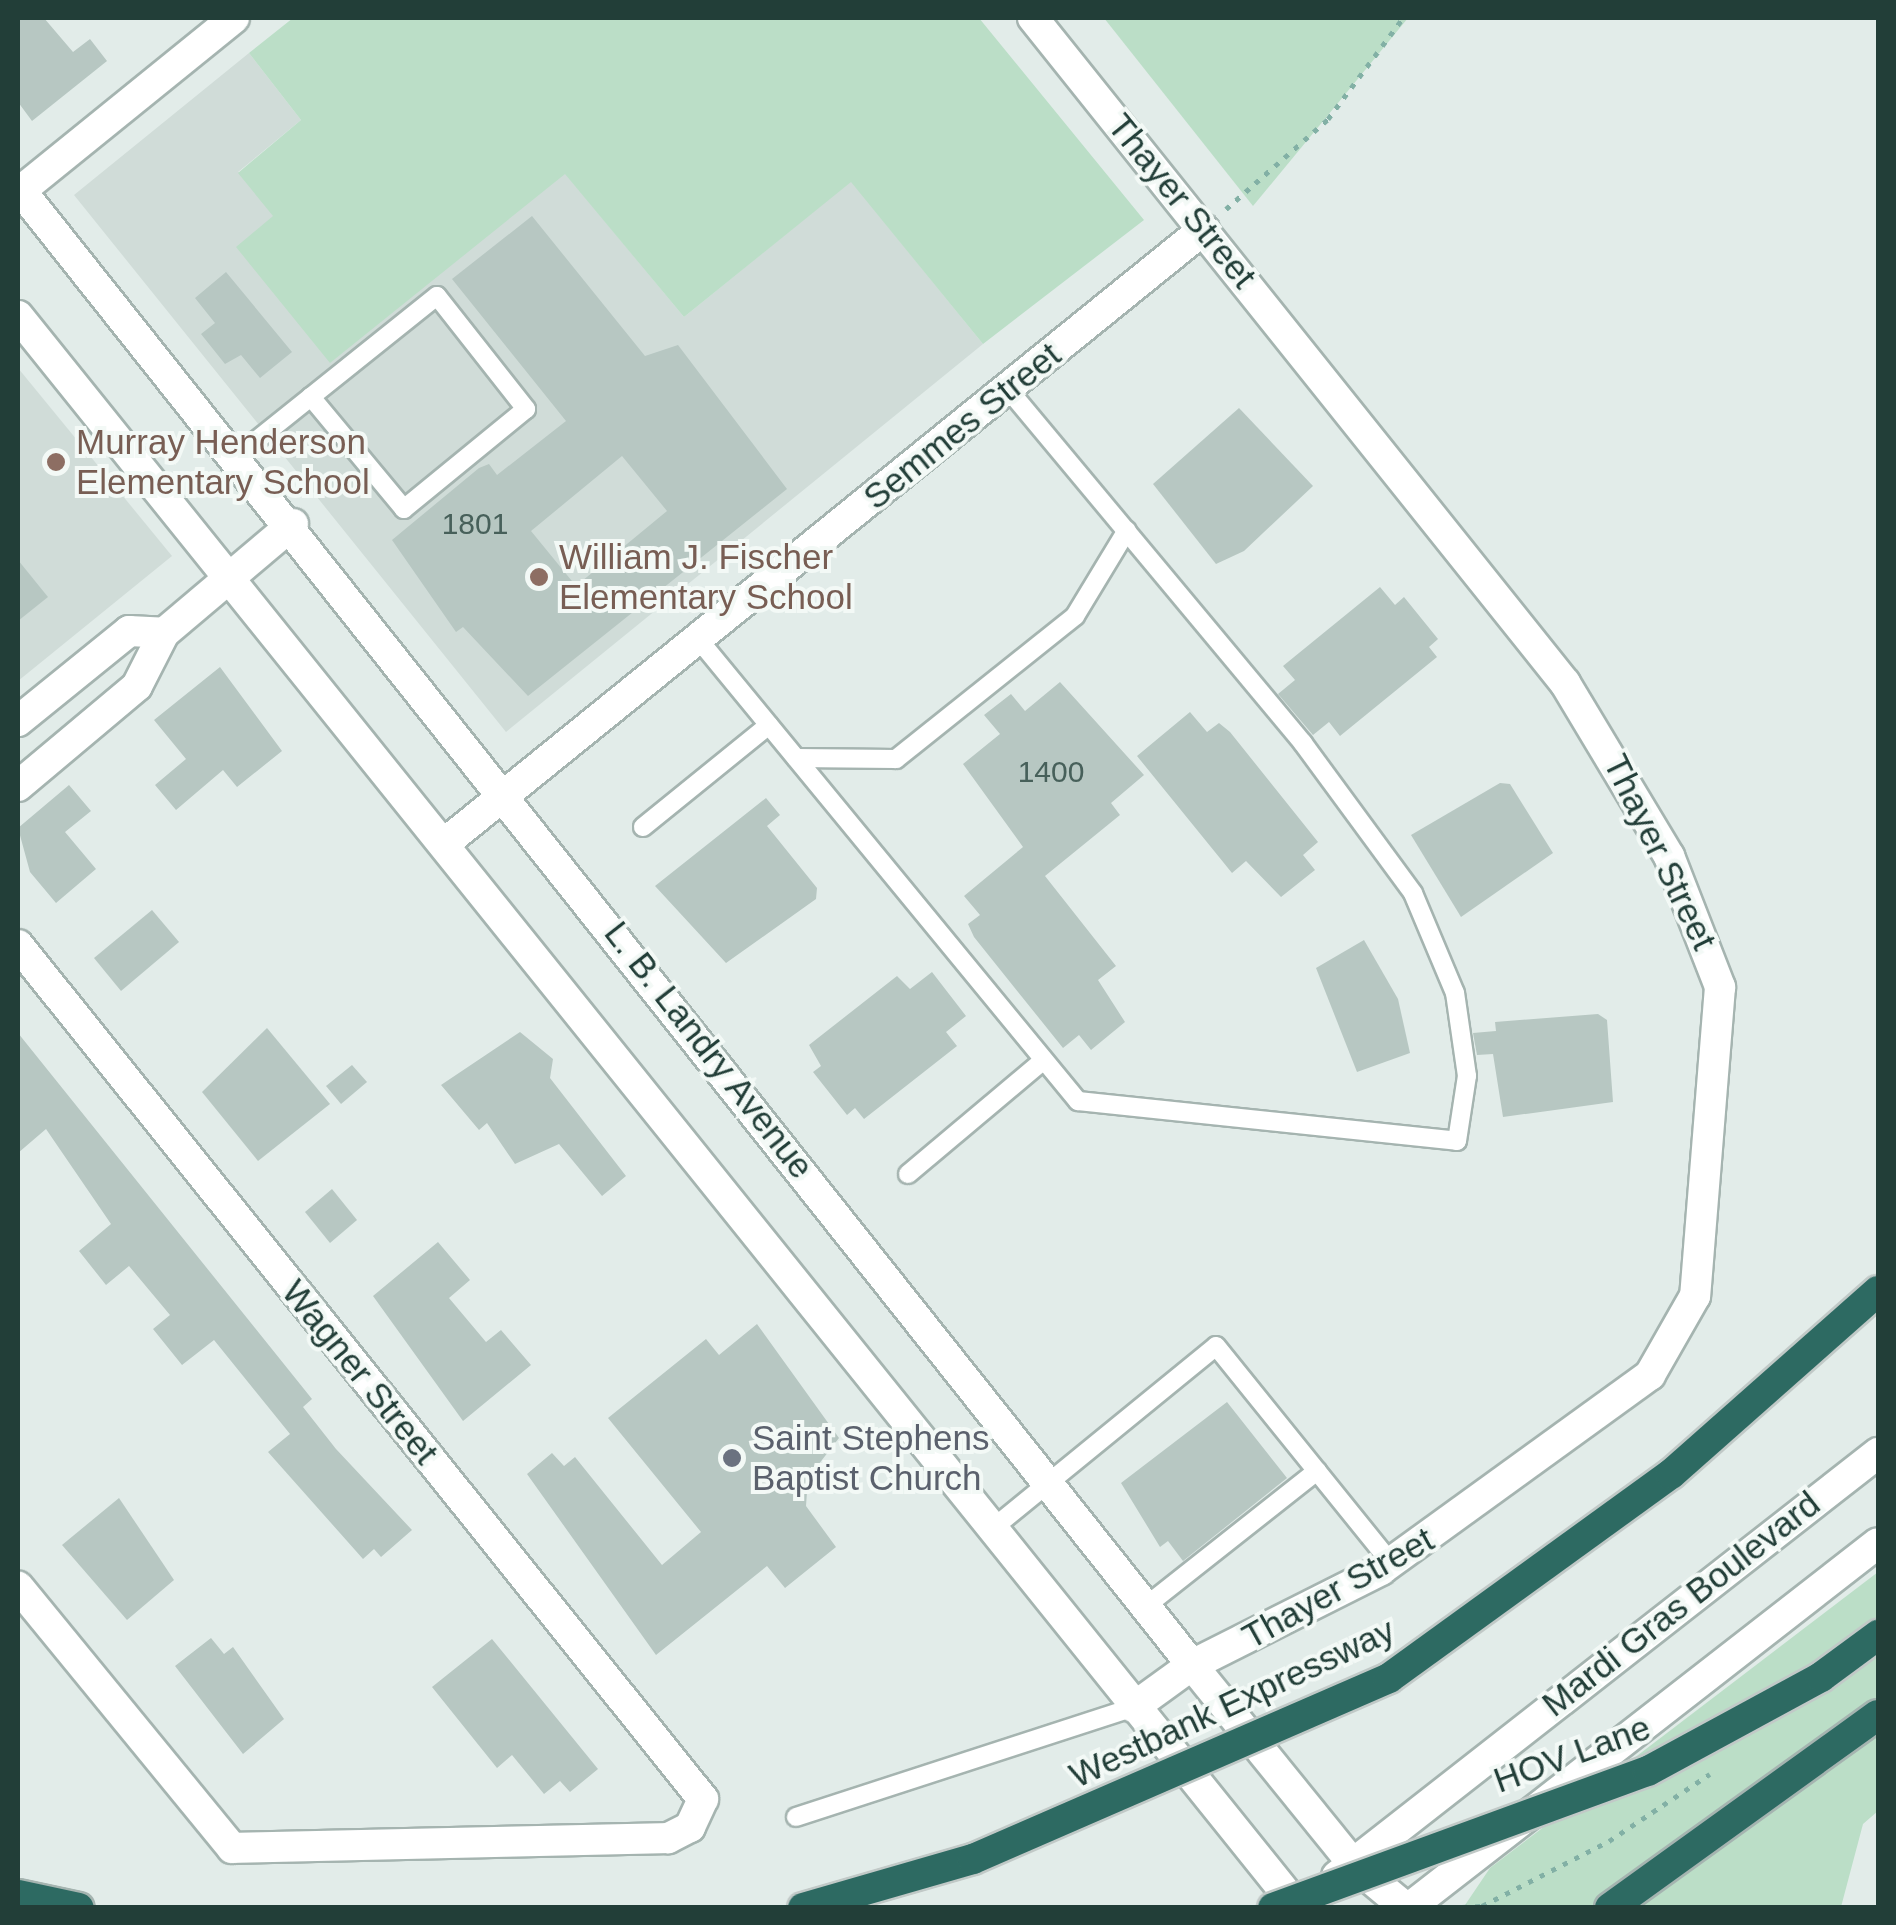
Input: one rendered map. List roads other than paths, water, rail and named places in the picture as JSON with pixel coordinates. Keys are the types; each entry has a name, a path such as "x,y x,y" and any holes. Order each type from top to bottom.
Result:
{"highway":[{"name":"Westbank Expressway","path":"803,1908 973,1859 1390,1678 1671,1474 1878,1291"},
{"name":"HOV Lane","path":"1274,1908 1648,1771 1821,1678 1878,1635"},
{"path":"1610,1908 1878,1715"},
{"path":"18,1895 79,1908"}],"street":[{"path":"18,190 234,18"},
{"name":"Thayer Street","path":"1033,18 1204,228 1606,740 1698,918 1720,987 1695,1296 1678,1338 1650,1375 1576,1436 1391,1563 1192,1666 1134,1708"},
{"name":"L. B. Landry Avenue","path":"18,190 293,524 508,794 1192,1666 1353,1864 1408,1908"},
{"name":"Semmes Street","path":"445,843 1204,228"},
{"path":"18,316 233,576 1134,1708 1298,1908"},
{"path":"18,786 137,686 164,633 293,524"},
{"path":"18,721 129,630 164,633"},
{"name":"Wagner Street","path":"18,945 704,1799 690,1827 668,1838 420,1850 232,1848 18,1587"},
{"name":"Mardi Gras Boulevard","path":"1298,1908 1878,1453"},
{"name":"Mardi Gras Boulevard","path":"1408,1908 1878,1543"}],"lane":[{"path":"237,456 436,296 526,409 404,509 311,397"},
{"path":"699,640 1078,1101 1458,1141 1467,1076 1455,993 1413,893 1128,530 1007,388"},
{"path":"796,758 896,758 1075,616 1128,530"},
{"path":"643,827 770,725"},
{"path":"908,1174 1044,1060"},
{"path":"992,1529 1216,1346 1391,1563"},
{"path":"1146,1606 1317,1471"},
{"path":"796,1817 1134,1708"}],"place":[{"name":"Murray Henderson Elementary School","path":"56,462"},
{"name":"William J. Fischer Elementary School","path":"539,577"},
{"name":"Saint Stephens Baptist Church","path":"732,1458"}]}
